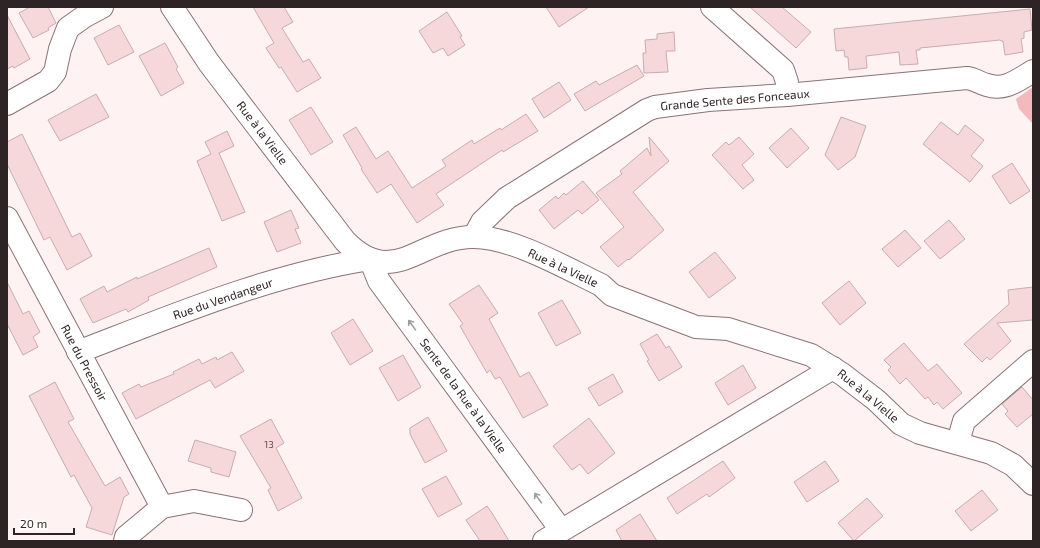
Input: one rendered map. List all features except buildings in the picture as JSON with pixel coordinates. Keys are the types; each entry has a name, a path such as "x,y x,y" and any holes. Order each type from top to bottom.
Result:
{"street":[{"path":"7,104 48,81 56,72 60,49 68,28 85,16 102,7"},
{"name":"Rue à la Vielle","path":"172,7 209,63 345,241 357,253 382,263 395,262 448,240 474,237 494,240 525,250 601,285 612,295 638,306 696,327 728,329 752,335 764,341 811,355 833,368 876,400 901,424 920,433 958,442 991,453 1013,465 1033,484"},
{"path":"712,7 783,70 787,82 787,95"},
{"name":"Grande Sente des Fonceaux","path":"474,237 482,222 507,198 647,110 660,106 708,100 787,95 966,78 975,79 989,86 999,87 1020,80 1033,71"},
{"name":"Rue du Pressoir","path":"7,218 162,507"},
{"name":"Rue du Vendangeur","path":"78,352 224,296 320,269 370,259"},
{"name":"Sente de la Rue à la Vielle","path":"370,259 380,281 552,535"},
{"path":"958,442 964,422 1033,361"},
{"path":"552,535 833,368"},
{"path":"125,541 126,537 162,507 194,501 241,510"}],"shaded area":[{"path":"1033,87 1033,124 1019,109 1016,99"}]}
